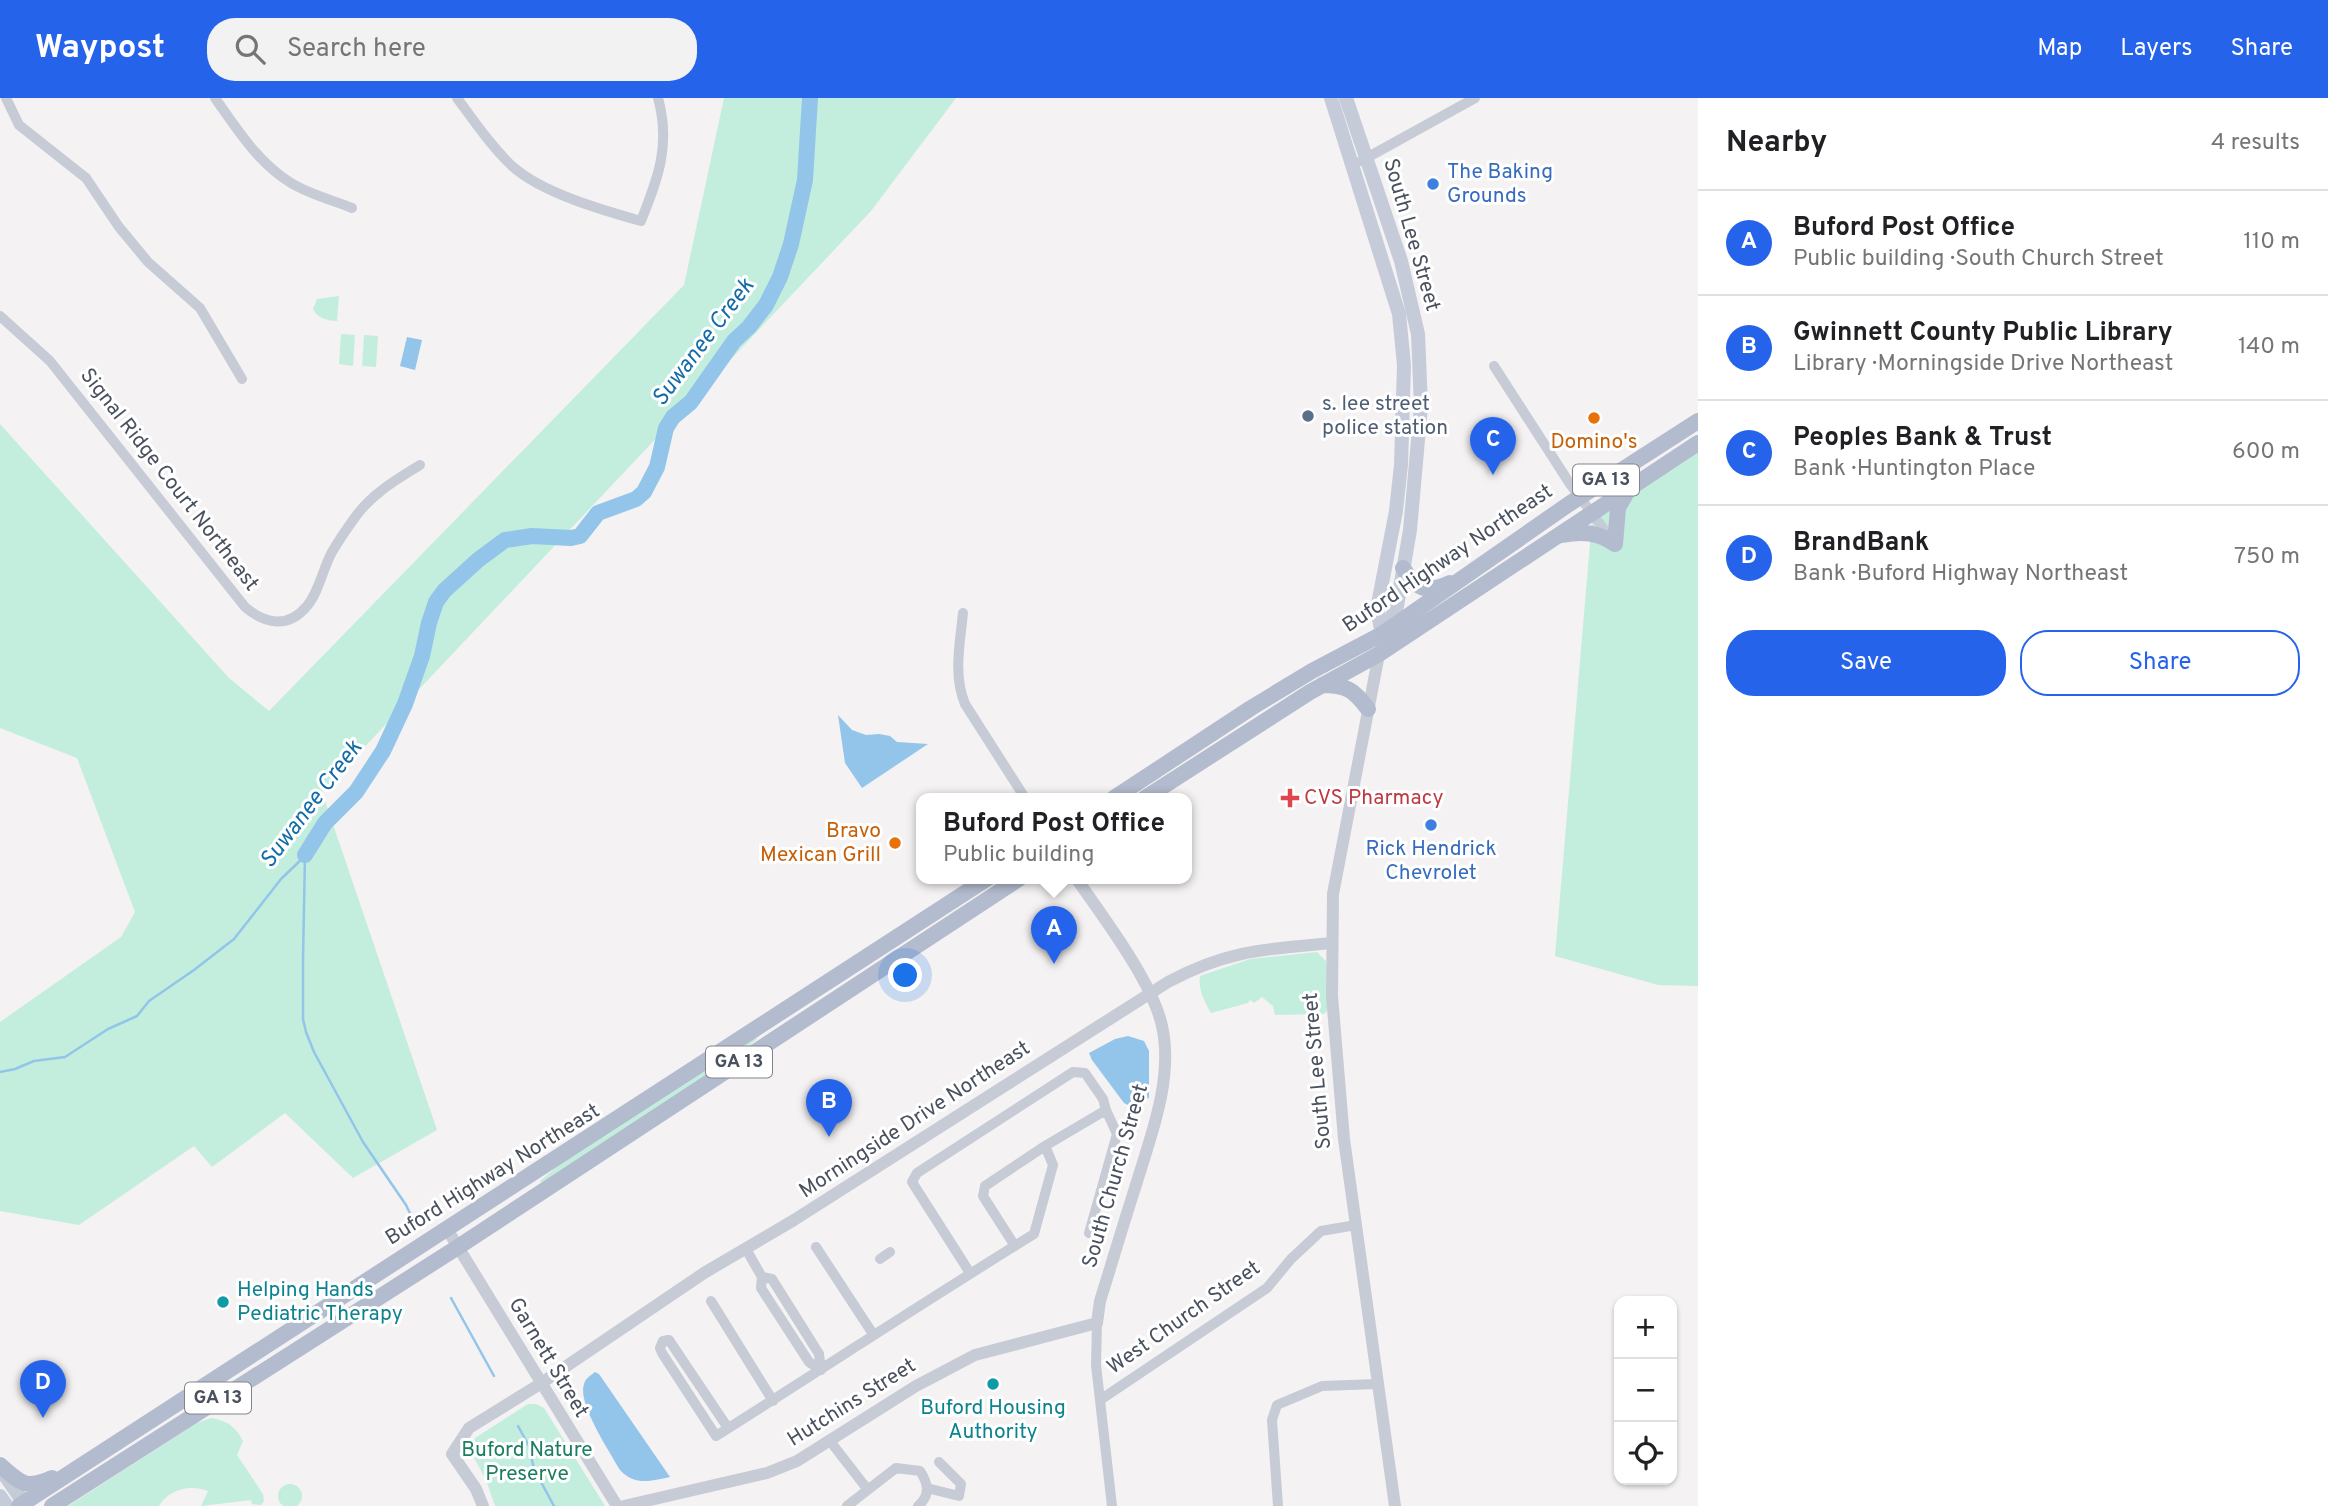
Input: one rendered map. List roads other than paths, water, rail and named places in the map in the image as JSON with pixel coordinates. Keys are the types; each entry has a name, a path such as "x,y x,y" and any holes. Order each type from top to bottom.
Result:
{"main road":[{"name":"South Lee Street","path":"1331,98 1399,314 1404,365 1401,465 1396,511 1377,609 1382,634"},
{"name":"South Lee Street","path":"1346,98 1401,261 1418,334 1421,406 1415,485 1396,606 1382,634 1379,654"},
{"name":"Buford Highway Northeast","path":"1122,793 1251,708 1382,634 1580,497 1698,421"},
{"name":"GA 13","path":"1153,793 1316,689 1379,654 1698,443"},
{"path":"1615,544 1618,508 1629,488"},
{"path":"1558,535 1595,533 1615,544"},
{"path":"1403,568 1412,583 1423,588 1440,587 1465,576"},
{"path":"1316,689 1348,688 1356,693 1368,709"},
{"name":"Buford Highway Northeast","path":"23,1505 979,884"},
{"name":"Buford Highway Northeast","path":"52,1506 458,1247 1011,884"},
{"path":"0,1467 23,1482 37,1485 83,1464"},
{"path":"0,1467 23,1505"},
{"path":"0,1496 7,1506"}],"street":[{"path":"6,98 19,125 86,178 148,262 200,308 242,379"},
{"path":"215,98 247,143 271,168 292,184 352,208"},
{"path":"457,98 512,166 541,186 641,221 658,179 663,156 663,115 658,98"},
{"path":"1352,164 1367,159 1475,98"},
{"name":"Signal Ridge Court Northeast","path":"0,316 50,361 245,607 268,622 280,622 293,617 307,606 332,553 356,516 372,497 420,466"},
{"path":"1494,366 1580,497 1615,544"},
{"path":"963,612 958,673 960,691 965,704 1022,793"},
{"name":"South Lee Street","path":"1379,654 1333,894 1332,1004 1337,1078 1395,1506"},
{"name":"South Church Street","path":"1080,884 1150,992 1162,1023 1166,1049 1148,1145 1100,1301 1097,1323 1096,1365 1112,1506"},
{"name":"Morningside Drive Northeast","path":"483,1506 476,1489 452,1454 469,1428 540,1384 704,1273 865,1176 1150,992 1203,964 1238,953 1332,943"},
{"path":"970,1273 912,1182 917,1173 1073,1072 1086,1073 1103,1099 1116,1134 1089,1233"},
{"path":"1015,1246 983,1196 985,1186 1106,1110"},
{"path":"729,1428 668,1340 663,1341 660,1348 716,1436 773,1401 970,1273 1034,1234 1053,1164 1045,1146"},
{"name":"West Church Street","path":"1100,1400 1267,1288 1291,1259 1321,1231 1356,1225"},
{"name":"Garnett Street","path":"447,1229 617,1506"},
{"path":"816,1247 873,1335"},
{"path":"746,1249 762,1277 761,1288 808,1362 821,1370"},
{"path":"762,1277 772,1279 819,1354 821,1370"},
{"path":"710,1301 773,1401"},
{"path":"784,1324 794,1315"},
{"name":"Hutchins Street","path":"624,1506 767,1473 797,1461 916,1386 975,1355 1097,1323"},
{"path":"683,1386 694,1378"},
{"path":"1278,1506 1272,1420 1277,1405 1322,1387 1377,1384"},
{"path":"830,1441 868,1490"},
{"path":"927,1488 959,1496 961,1484 939,1462"},
{"path":"847,1506 896,1468 920,1471 927,1482 923,1502 918,1506"}],"water":[{"path":"407,337 422,340 415,370 400,366"},
{"path":"838,715 852,730 866,735 879,734 890,736 897,742 928,744 862,788 845,763"},
{"path":"1128,1036 1144,1041 1149,1051 1149,1098 1128,1105 1089,1053 1115,1039"},
{"path":"595,1372 670,1477 637,1480 620,1470 585,1403 584,1384"}],"waterway":[{"name":"Suwanee Creek","path":"305,855 325,823 356,792 383,751 405,704 422,656 436,602 444,591 505,540 532,536 580,536 598,513 636,499 644,492 657,467 666,428 673,417 691,402 734,341 766,305 780,277 791,244 805,180 810,98"},
{"path":"305,855 303,1019 306,1032 363,1142 406,1205 417,1228"},
{"name":"Suwanee Creek","path":"0,1072 34,1061 65,1057 108,1029 137,1016 149,1001 234,939 281,879 305,856"},
{"path":"451,1298 494,1376"},
{"path":"518,1426 529,1446 534,1469 554,1506"}],"place":[{"name":"The Baking Grounds","path":"1433,184"},
{"name":"s. lee street police station","path":"1308,416"},
{"name":"Domino's","path":"1594,418"},
{"name":"Peoples Bank & Trust","path":"1493,475"},
{"name":"CVS Pharmacy","path":"1290,798"},
{"name":"Rick Hendrick Chevrolet","path":"1431,825"},
{"name":"Bravo Mexican Grill","path":"895,843"},
{"name":"Buford Post Office","path":"1054,964"},
{"name":"Gwinnett County Public Library","path":"829,1137"},
{"name":"Helping Hands Pediatric Therapy","path":"223,1302"},
{"name":"Buford Housing Authority","path":"993,1384"},
{"name":"BrandBank","path":"43,1418"}],"park label":[{"name":"Buford Nature Preserve","path":"527,1462"}]}
